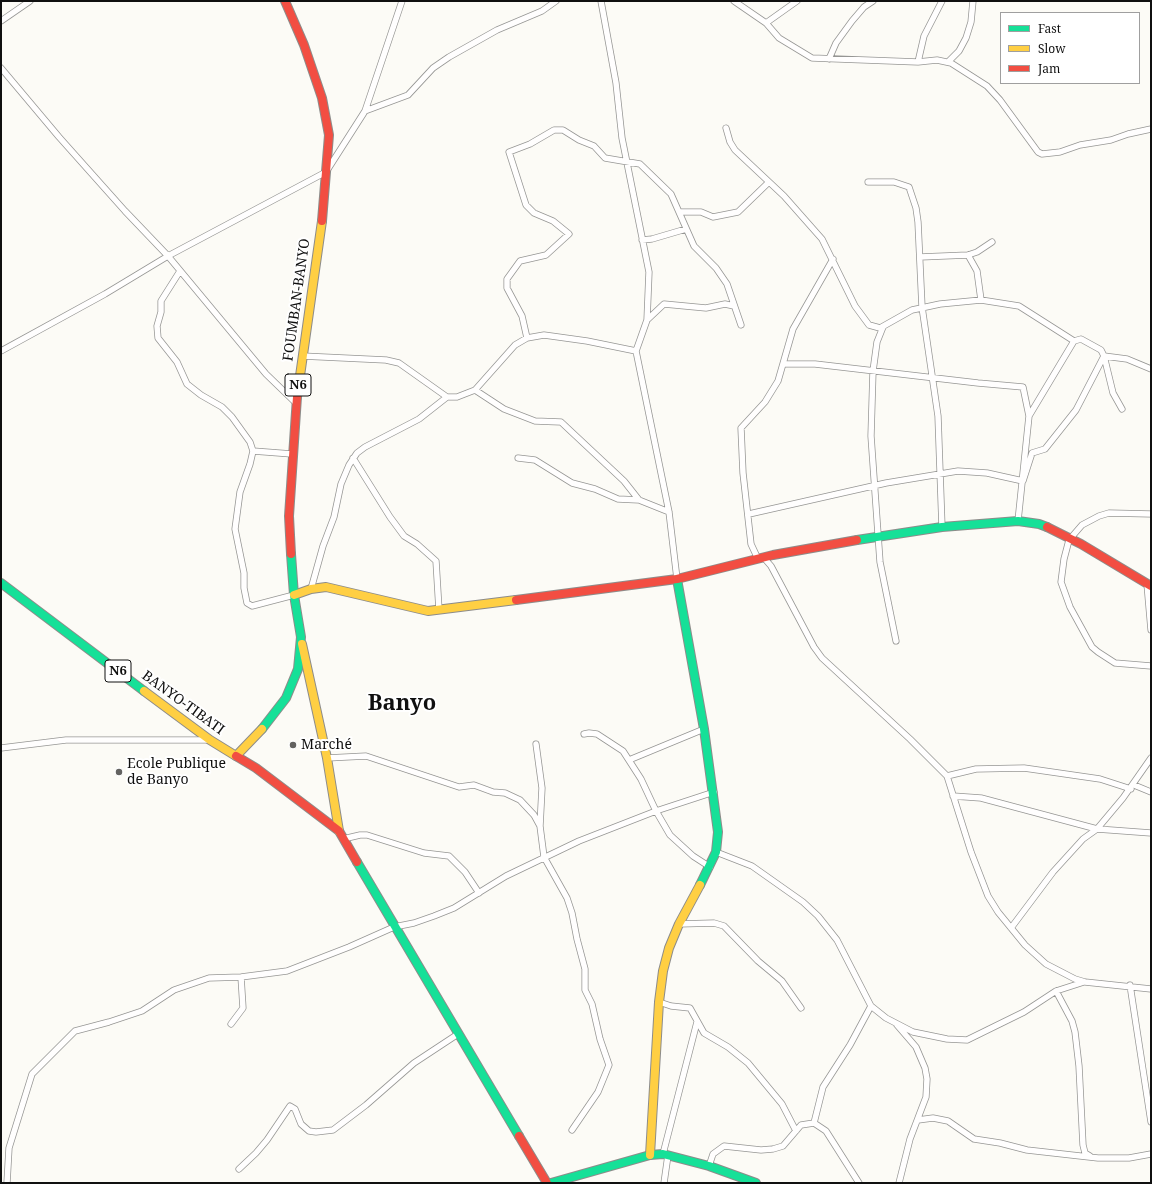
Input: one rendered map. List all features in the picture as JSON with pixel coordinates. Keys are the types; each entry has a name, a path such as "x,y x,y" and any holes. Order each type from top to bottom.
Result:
{"main road":[{"name":"FOUMBAN-BANYO","path":"236,756 266,725 286,698 298,669 301,637 294,595 289,516 292,454 302,356 321,228 328,135 322,98 304,45 285,1"},
{"path":"294,595 311,589 326,588 418,610 439,610 677,579 761,559 877,536 942,527 1018,522 1044,525 1069,540 1081,544 1149,585"},
{"path":"650,1155 659,1002 666,958 679,924 710,867 716,852 718,832 714,792 704,729 677,579"},
{"name":"BANYO-TIBATI","path":"1,583 210,740 256,768 339,831"},
{"path":"301,637 338,814 339,831 394,927 547,1183"},
{"path":"551,1183 650,1155 666,1155 709,1166 756,1183"}],"street":[{"path":"1,21 30,1"},
{"path":"1,351 105,294 168,256 326,172 365,111 402,1"},
{"path":"365,111 408,95 433,68 449,57 497,30 542,11 556,1"},
{"path":"601,1 616,84 627,161 649,272 647,320 636,351 669,512 677,579"},
{"path":"734,1 766,23 779,38 807,56 829,59 918,62 937,60 948,62 987,86 1000,100 1038,152 1042,154 1060,152 1080,145 1111,140 1128,134 1151,129"},
{"path":"766,23 797,1"},
{"path":"829,59 836,44 852,21 864,7 873,1"},
{"path":"918,62 924,36 942,1"},
{"path":"948,62 959,51 966,38 971,22 973,1"},
{"path":"1,68 59,137 168,256 266,374 296,403"},
{"path":"726,128 732,146 784,196 819,235 866,323 876,327 883,327 912,310 922,307 981,300 1019,306 1074,341"},
{"path":"527,338 522,316 507,288 507,279 520,261 546,256 569,234 553,221 534,213 526,205 509,152 530,144 554,130 563,130 579,140 594,146 605,158 640,164 671,194 694,246 716,268 727,284 741,325"},
{"path":"680,212 701,212 713,217 726,213 738,212 769,182"},
{"path":"868,182 894,182 909,187 916,208 922,307 938,416 942,527"},
{"path":"642,240 652,239 686,229"},
{"path":"920,257 968,255 977,252 992,242"},
{"path":"968,255 977,271 981,300"},
{"path":"833,259 793,329 778,381 765,402 741,428 743,473 752,544 761,559 771,566 814,647 822,658 910,739 946,776 988,896 1011,928 1030,950 1046,964 1069,976 1085,982 1151,988"},
{"path":"180,271 161,300 161,312 157,326 158,338 177,362 187,384 201,395 222,406 232,416 250,442 253,451 240,492 235,528 244,573 247,603 252,606 294,595"},
{"path":"647,320 664,304 706,308 725,304 734,306"},
{"path":"883,327 877,342 873,371 871,436 880,562 896,641"},
{"path":"302,356 386,360 399,363 447,397 457,397 475,390 515,345 527,338 544,335 587,341 636,351"},
{"path":"1029,416 1074,341 1081,339 1101,350 1104,356 1113,393 1122,409"},
{"path":"1104,356 1126,359 1151,369"},
{"path":"1023,481 1032,453 1045,449 1076,410 1104,356"},
{"path":"783,364 815,364 1024,387 1029,416 1024,450 1023,481 1018,522"},
{"path":"475,390 504,409 535,421 561,422 624,481 639,500"},
{"path":"311,589 323,546 334,517 341,484 349,465 358,453 374,441 419,419 447,397"},
{"path":"253,451 292,454"},
{"path":"354,458 390,517 404,536 417,544 436,561 439,610"},
{"path":"518,458 535,460 572,483 595,489 618,499 639,500 669,512"},
{"path":"749,514 875,486 971,470 1023,481"},
{"path":"1151,514 1118,512 1099,516 1082,525 1069,540 1064,559 1062,582 1070,607 1092,647 1115,663 1151,666"},
{"path":"1149,585 1151,630"},
{"path":"629,760 704,729"},
{"path":"584,734 592,733 602,737 623,751 650,794 656,811 676,841 701,862 710,867"},
{"path":"1,748 79,739 146,741 210,740"},
{"path":"536,744 542,788 540,826 544,857 567,898 572,913 585,969 585,990 592,1004 600,1039 609,1065 598,1092 572,1130"},
{"path":"327,758 366,756 459,787 474,784 493,792 505,793 520,800 534,815 540,826"},
{"path":"1011,928 1053,872 1083,839 1097,829 1132,787 1151,758"},
{"path":"946,776 976,769 1024,768 1100,779 1151,792"},
{"path":"7,1183 9,1148 32,1074 74,1031 109,1022 142,1011 174,990 209,978 241,977 287,971 349,947 394,927 414,924 454,908 506,876 579,841 656,811 714,792"},
{"path":"953,796 981,798 1097,829 1151,833"},
{"path":"343,839 360,835 367,836 424,853 449,856 465,872 479,893"},
{"path":"716,852 752,866 803,902 818,916 837,940 871,1006 894,1022 913,1032 929,1036 967,1040 1024,1012 1056,991 1085,982"},
{"path":"679,924 714,923 724,926 758,961 782,981 802,1008"},
{"path":"231,1024 243,1008 241,977"},
{"path":"1130,986 1151,1122"},
{"path":"1056,991 1072,1021 1075,1032 1079,1066 1083,1145 1085,1153 1092,1157"},
{"path":"659,1002 671,1006 690,1008 704,1033 728,1047 748,1063 782,1104 796,1131"},
{"path":"814,1123 823,1088 871,1006"},
{"path":"664,1183 666,1155 697,1022"},
{"path":"894,1022 916,1047 927,1072 926,1094 910,1139 899,1183"},
{"path":"239,1169 260,1149 290,1106 294,1107 301,1124 309,1131 316,1132 333,1130 366,1105 414,1063 458,1034"},
{"path":"918,1120 933,1118 948,1121 974,1139 1000,1143 1027,1150 1092,1157 1128,1158 1151,1154"},
{"path":"709,1166 713,1154 724,1146 761,1150 773,1149 783,1146 792,1138 801,1124 814,1123 826,1132 859,1183"}],"traffic: fast":[{"path":"857,540 942,527 1018,521 1039,524 1047,527"},
{"path":"262,729 286,698 298,669 301,637 294,595 291,554"},
{"path":"677,579 704,729 718,832 716,852 700,885"},
{"path":"1,583 144,691"},
{"path":"357,862 519,1136"},
{"path":"551,1183 650,1155 663,1154 709,1166 756,1183"}],"traffic: slow":[{"path":"297,397 322,221"},
{"path":"294,595 311,589 326,587 428,611 516,600"},
{"path":"302,644 327,758 339,831"},
{"path":"144,691 210,740 236,756 262,729"},
{"path":"650,1155 659,1002 663,971 669,948 679,924 700,885"}],"traffic: jam":[{"path":"285,1 304,45 322,98 329,135 322,221"},
{"path":"291,554 289,516 297,397"},
{"path":"1047,527 1081,544 1151,586"},
{"path":"516,600 677,579 773,555 857,540"},
{"path":"236,756 256,768 339,831 357,862"},
{"path":"519,1136 547,1183"}],"place":[{"name":"Marché","path":"293,745"},
{"name":"Ecole Publique de Banyo","path":"119,772"}],"district":[{"name":"Banyo","path":"402,704"}]}
